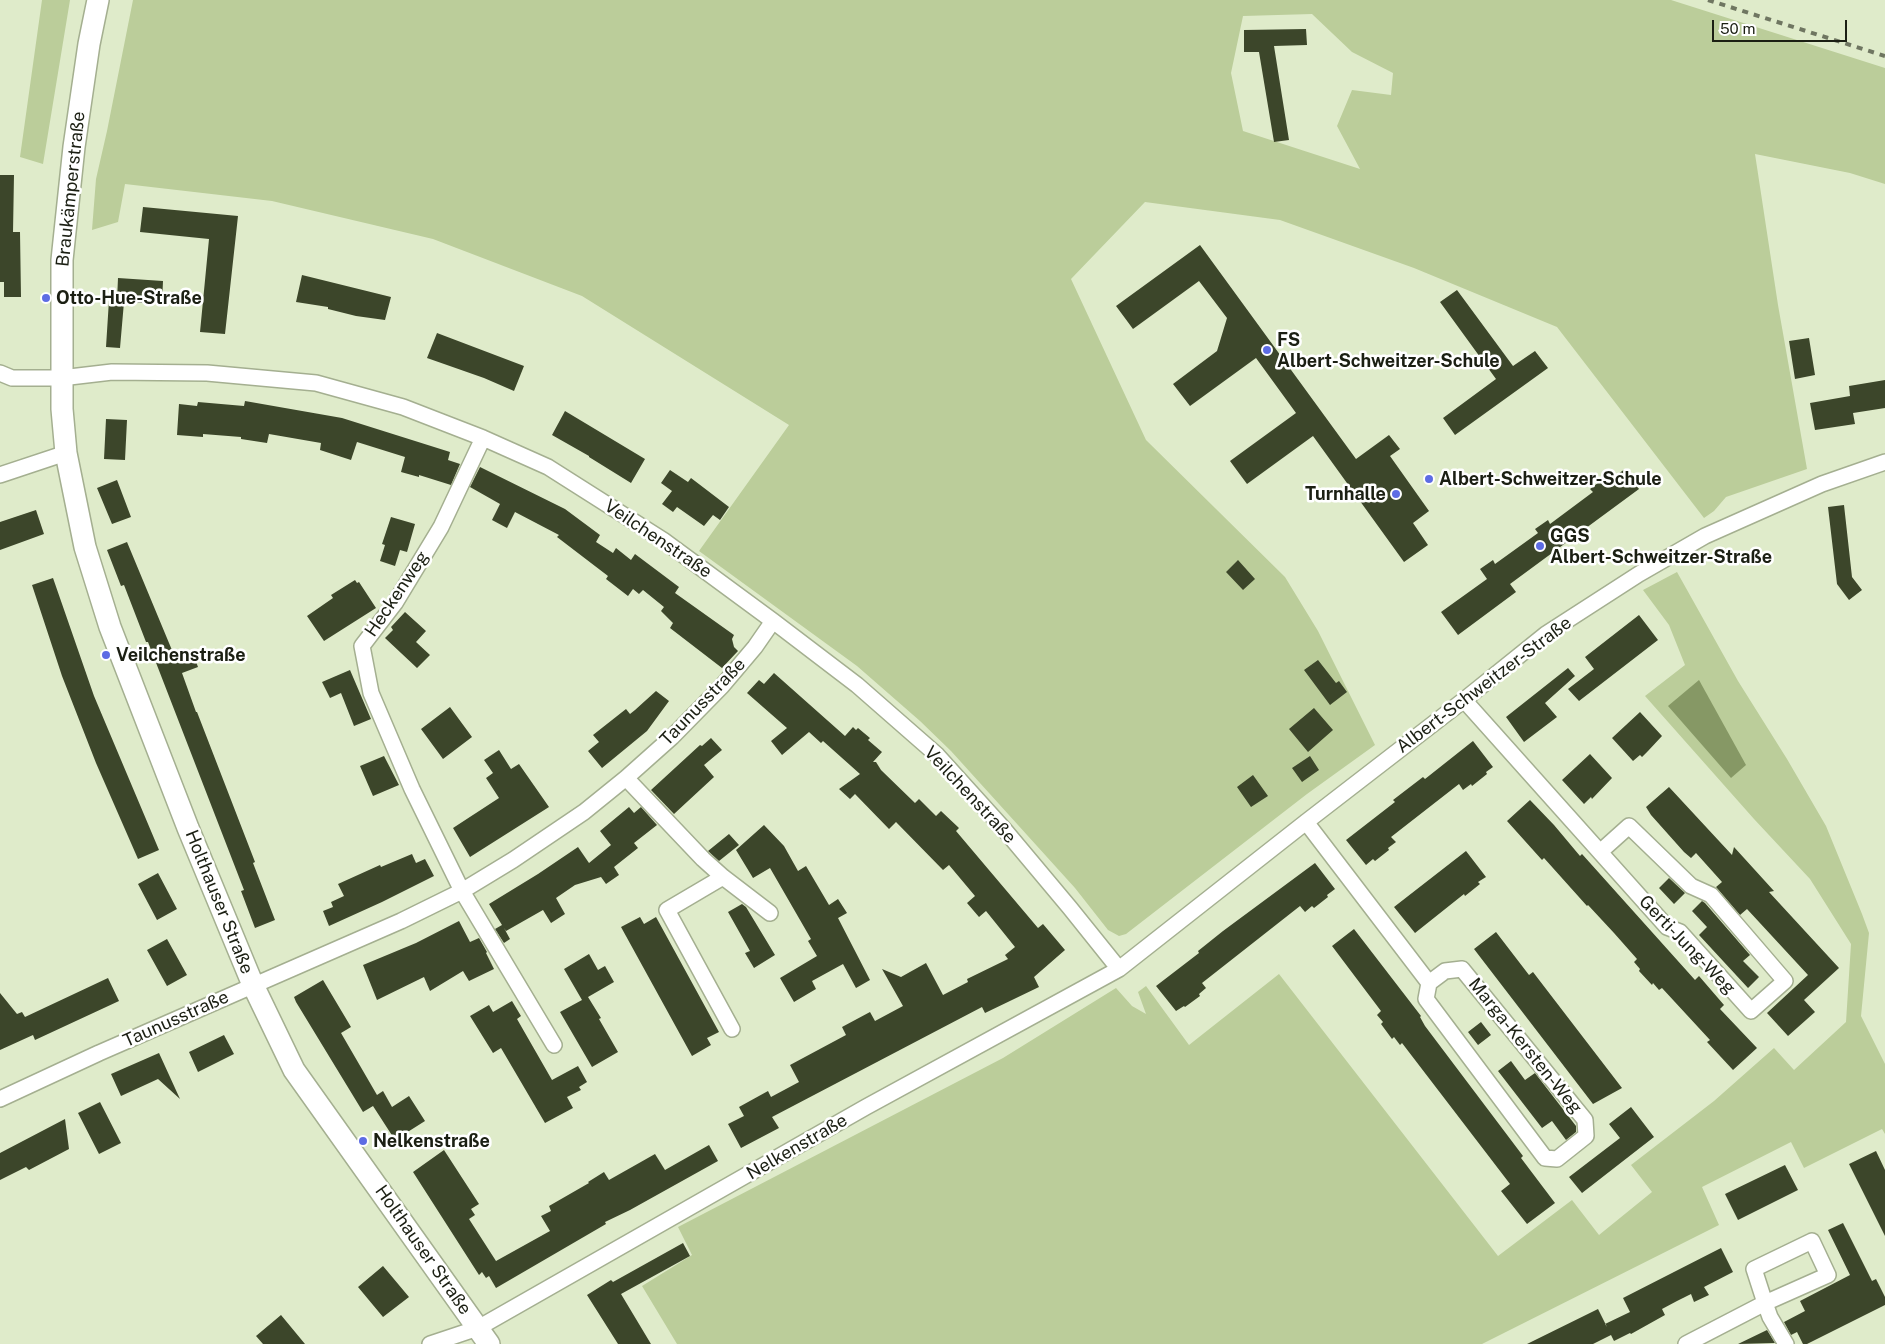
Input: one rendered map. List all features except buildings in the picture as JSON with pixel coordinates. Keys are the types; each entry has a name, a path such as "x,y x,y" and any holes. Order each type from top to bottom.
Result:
{"street":[{"name":"Braukämperstraße","path":"62,409 62,260 76,137 89,44 98,0"},
{"name":"Veilchenstraße","path":"0,374 12,378 61,378 112,372 207,373 316,383 403,407 484,438 548,467 663,540 774,621 857,685 937,755 1021,850 1119,970"},
{"name":"Holthauser Straße","path":"62,409 66,453 84,547 110,627 188,828 253,986 294,1070 483,1336"},
{"name":"Heckenweg","path":"462,891 412,789 371,693 362,646 395,603 441,527 484,438"},
{"path":"0,475 66,453"},
{"name":"Albert-Schweitzer-Straße","path":"1119,970 1546,634 1697,540 1822,484 1885,462"},
{"name":"Taunusstraße","path":"0,1099 99,1053 401,921 462,891 513,860 584,812 672,737 722,686 756,647 774,621"},
{"name":"Gerti-Jung-Weg","path":"1464,700 1667,927 1680,932 1751,1011 1785,981 1711,895 1691,886 1629,826 1600,852"},
{"path":"626,778 703,859 770,913"},
{"path":"1306,822 1429,983"},
{"path":"723,877 667,910 732,1029"},
{"path":"462,891 554,1046"},
{"name":"Nelkenstraße","path":"430,1344 483,1336 858,1112 1119,970"},
{"name":"Marga-Kersten-Weg","path":"1462,970 1585,1120 1586,1136 1557,1159 1545,1158 1426,999 1429,983 1445,971 1462,970"},
{"path":"1686,1344 1765,1303 1828,1274 1812,1241 1754,1269 1765,1303 1770,1317 1786,1344"}],"shaded area":[{"path":"42,0 70,0 43,164 20,157"},
{"path":"133,0 1671,0 1885,68 1885,184 1850,173 1755,154 1778,305 1807,469 1726,497 1714,511 1704,518 1557,327 1414,268 1280,220 1145,202 1071,279 1146,440 1285,577 1318,631 1375,745 1307,794 1126,934 1119,936 1108,930 1075,888 951,751 920,721 857,666 699,551 789,425 582,296 433,239 272,201 125,184 118,222 92,230 96,179","holes":["1312,14 1352,52 1393,73 1391,95 1352,90 1337,126 1360,169 1243,131 1231,73 1243,16"]},
{"path":"1677,572 1738,681 1826,826 1862,914 1869,933 1861,1016 1885,1064 1885,1134 1882,1129 1804,1168 1791,1142 1702,1187 1719,1225 1482,1344 677,1344 642,1286 692,1255 678,1227 1003,1058 1116,988 1132,1006 1146,1014 1138,992 1146,986 1189,1045 1279,974 1498,1256 1572,1200 1599,1235 1652,1192 1631,1165 1714,1101 1774,1048 1794,1070 1846,1022 1851,944 1810,879 1645,696 1685,665 1669,625 1643,590"},
{"path":"1699,680 1746,765 1731,778 1668,706"}],"railway":[{"path":"1708,0 1885,56"}],"place":[{"name":"Otto-Hue-Straße","path":"46,298"},
{"name":"FS Albert-Schweitzer-Schule","path":"1267,350"},
{"name":"Albert-Schweitzer-Schule","path":"1429,479"},
{"name":"Turnhalle","path":"1396,494"},
{"name":"GGS Albert-Schweitzer-Straße","path":"1540,546"},
{"name":"Veilchenstraße","path":"106,655"},
{"name":"Nelkenstraße","path":"363,1141"}]}
